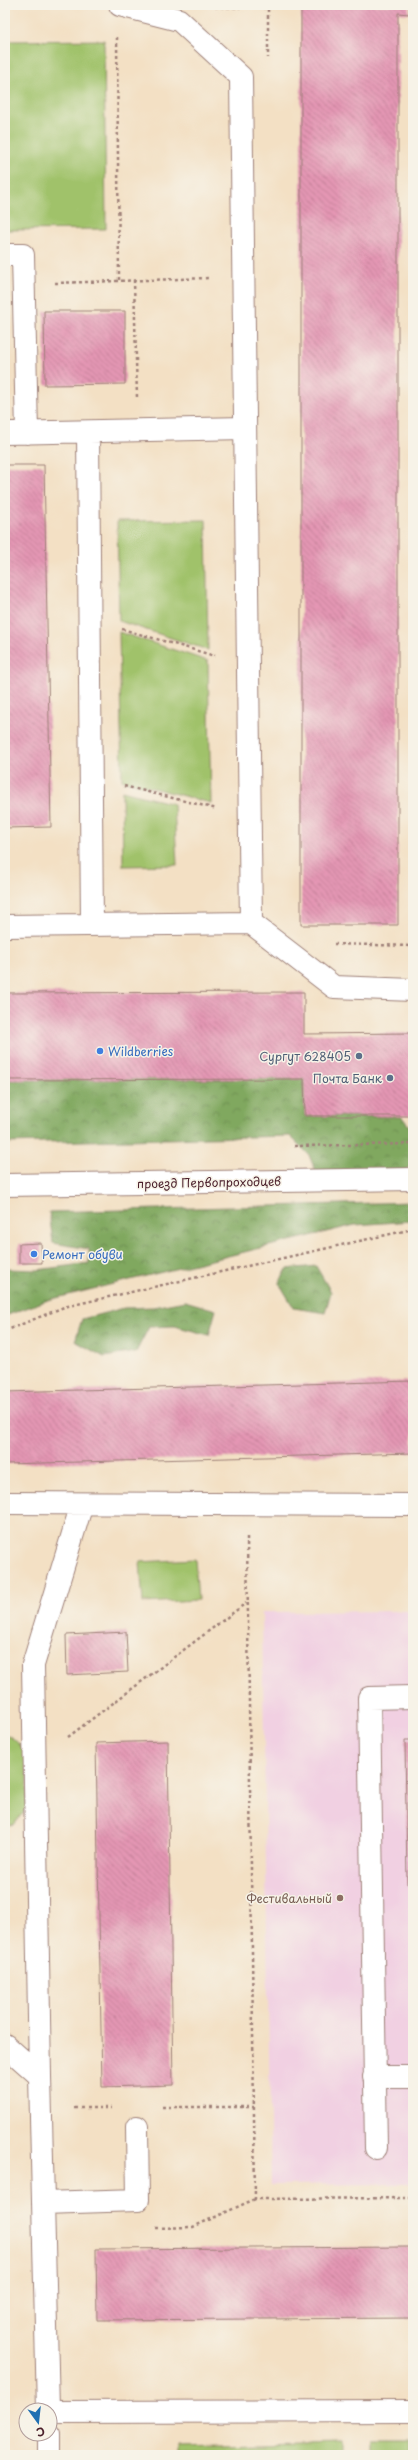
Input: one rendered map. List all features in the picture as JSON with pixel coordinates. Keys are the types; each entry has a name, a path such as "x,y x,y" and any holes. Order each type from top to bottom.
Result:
{"street":[{"path":"120,5 179,20 241,77 251,922"},
{"path":"5,255 23,255 27,433"},
{"path":"5,433 245,428"},
{"path":"88,432 92,925"},
{"path":"5,926 251,922 334,987 413,990"},
{"name":"проезд Первопроходцев","path":"5,1186 413,1179"},
{"path":"5,1503 413,1505"},
{"path":"49,2402 40,2076 33,1665 82,1504"},
{"path":"376,2148 369,1698 413,1697"},
{"path":"5,2045 40,2076"},
{"path":"374,2077 413,2077"},
{"path":"43,2203 138,2200 137,2127"},
{"path":"58,2411 413,2411"},
{"path":"49,2442 49,2455"}],"path":[{"path":"117,29 119,280"},
{"path":"24,284 244,277"},
{"path":"134,280 138,430"},
{"path":"89,619 248,666"},
{"path":"91,778 250,817"},
{"path":"5,1331 64,1307 413,1229"},
{"path":"247,1504 255,2199 413,2198"},
{"path":"68,1737 247,1602"}],"shaded area":[{"name":"Фестивальный","path":"413,1611 413,2184 271,2185 262,1612"}],"green space":[{"path":"104,40 106,229 5,230 5,41"},
{"path":"206,520 208,650 119,621 117,521"},
{"path":"119,632 208,661 211,803 122,780"},
{"path":"122,791 174,804 177,865 123,866"},
{"path":"304,1079 305,1116 402,1117 413,1131 413,1162 402,1175 317,1175 309,1155 290,1136 5,1143 5,1080"},
{"path":"413,1202 412,1221 355,1225 48,1300 5,1316 5,1271 7,1269 37,1270 89,1263 89,1249 53,1243 49,1212"},
{"path":"316,1266 331,1292 325,1313 294,1308 279,1283 287,1269"},
{"path":"185,1301 216,1310 209,1335 174,1326 149,1327 136,1352 104,1357 75,1341 82,1319 124,1308 153,1307"},
{"path":"195,1559 198,1600 143,1603 140,1562"},
{"path":"5,1734 15,1740 22,1748 28,1766 28,1777 26,1810 14,1824 5,1826"},
{"path":"371,2439 413,2439 413,2455 371,2455"},
{"path":"341,2443 341,2455 179,2455 179,2447"}],"building":[{"path":"301,5 409,5 409,14 398,13 398,925 301,925"},
{"path":"44,311 125,311 125,384 45,385"},
{"path":"5,465 44,465 51,827 5,828"},
{"path":"304,992 304,1034 413,1033 413,1116 305,1116 304,1079 5,1080 5,993"},
{"path":"41,1243 42,1263 19,1263 19,1244"},
{"path":"413,1381 413,1453 5,1464 5,1392"},
{"path":"126,1632 128,1672 67,1675 66,1635"},
{"path":"405,1740 413,1740 413,1884 407,1884"},
{"path":"168,1741 173,2085 102,2087 96,1743"},
{"path":"413,2247 413,2318 97,2320 96,2249"}],"place":[{"name":"Wildberries","path":"100,1051"},
{"name":"Сургут 628405","path":"359,1056"},
{"name":"Почта Банк","path":"390,1078"},
{"name":"Ремонт обуви","path":"34,1254"},
{"name":"Фестивальный","path":"340,1898"}]}
